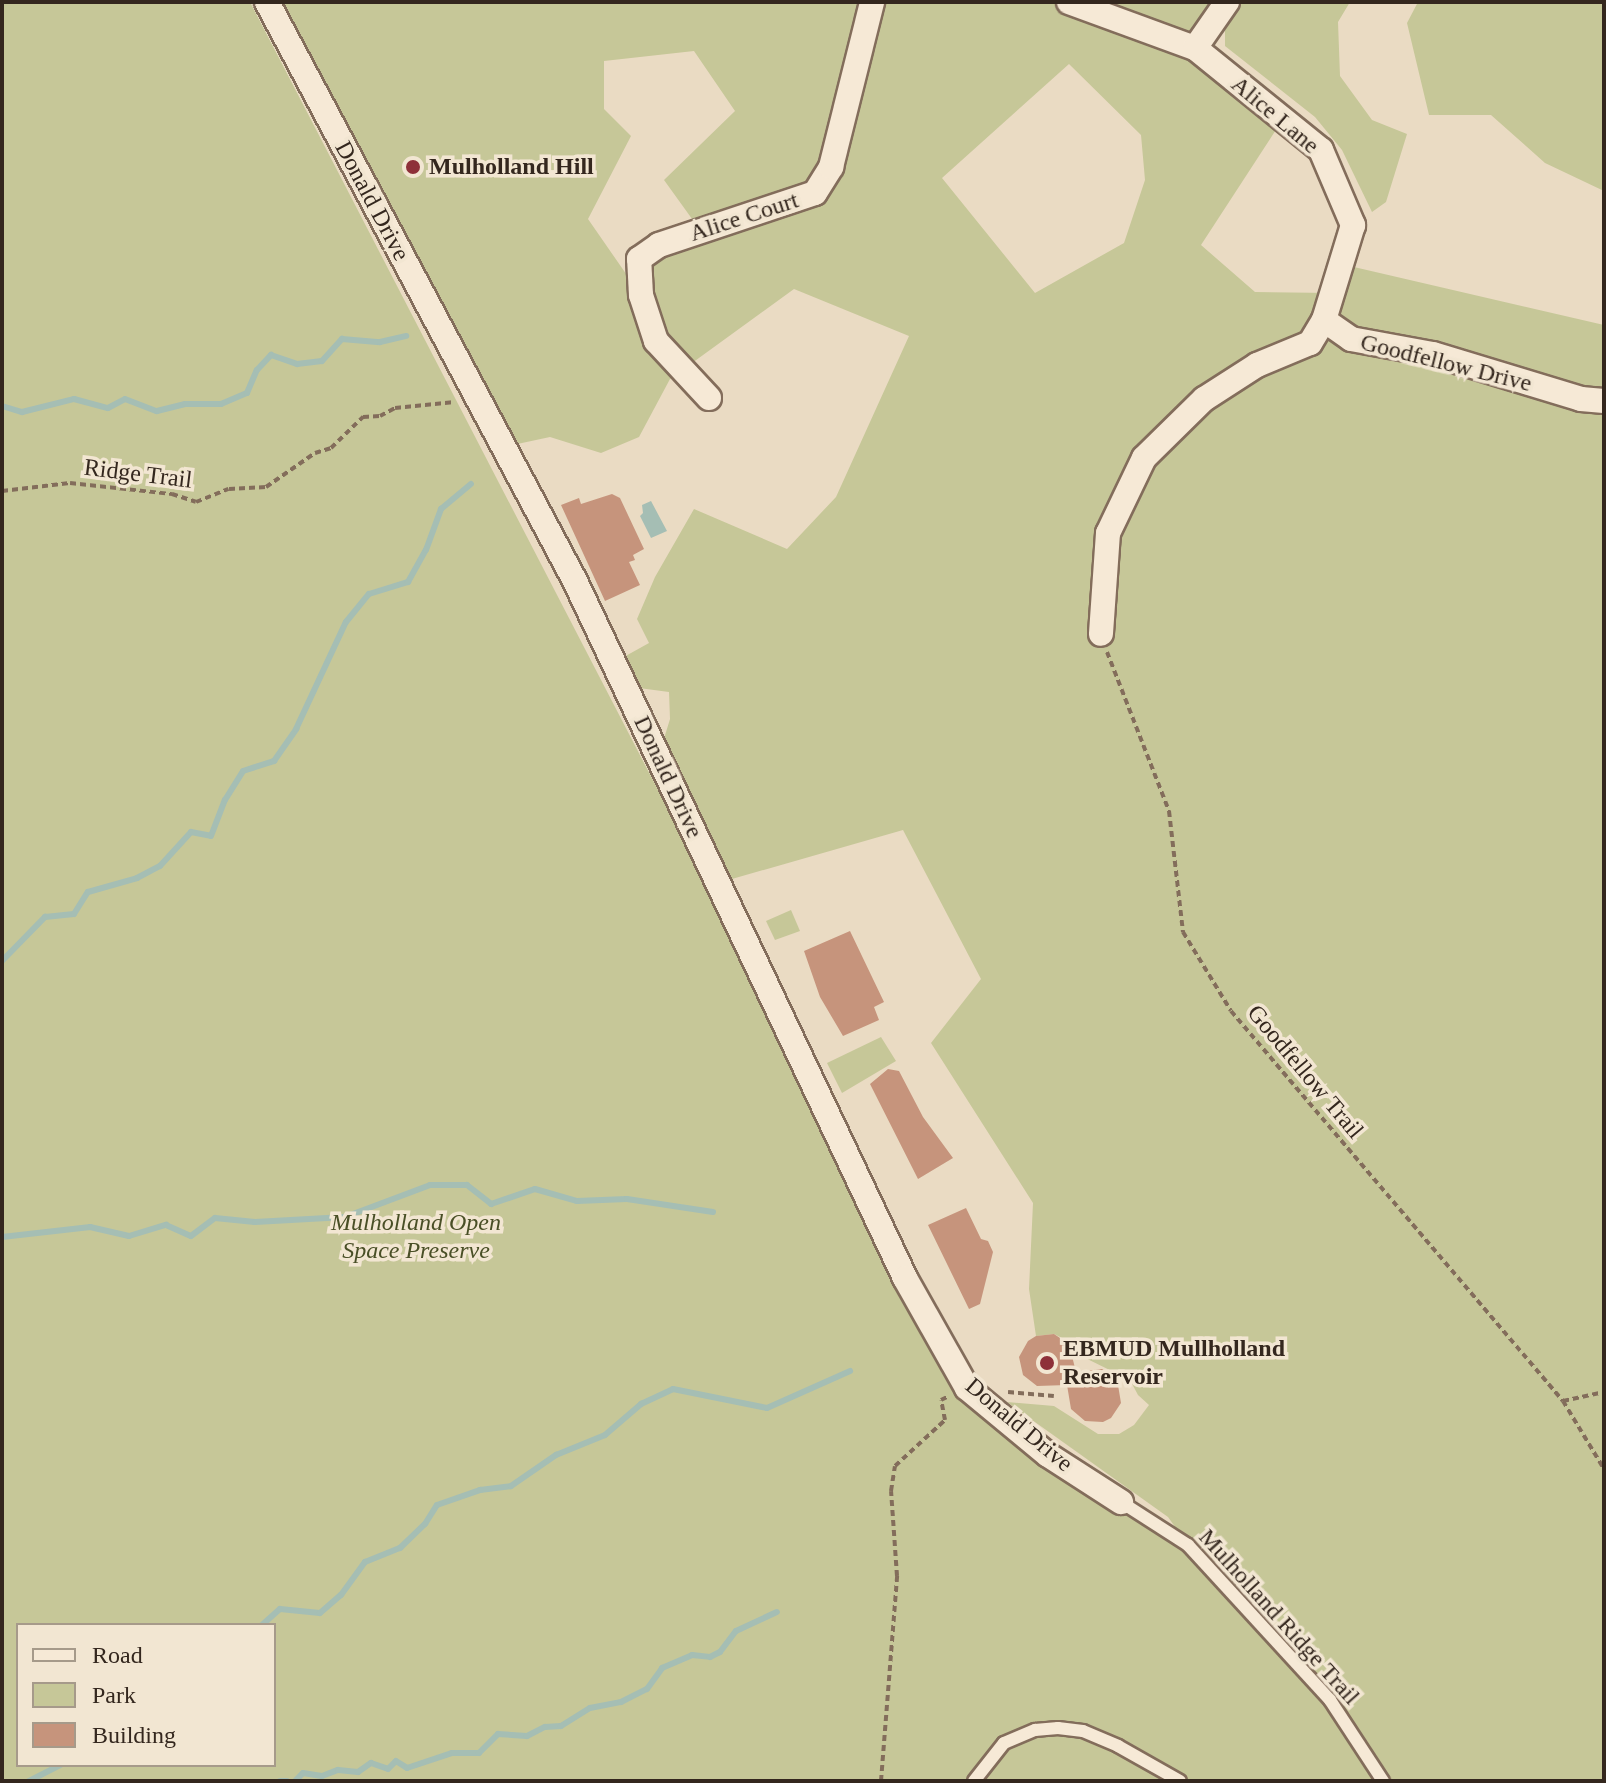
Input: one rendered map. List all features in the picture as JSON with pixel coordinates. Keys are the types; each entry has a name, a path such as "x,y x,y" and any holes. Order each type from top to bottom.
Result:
{"street":[{"name":"Donald Drive","path":"267,2 575,581 905,1278 967,1388 1048,1455 1121,1502"},
{"name":"Alice Court","path":"709,398 656,341 641,295 639,259 659,245 815,193 831,167 872,2"},
{"name":"Alice Lane","path":"1069,2 1195,48 1321,150 1353,225 1324,320"},
{"path":"1195,48 1227,2"},
{"path":"1101,634 1108,533 1144,458 1204,399 1257,365 1310,343 1324,320"},
{"name":"Goodfellow Drive","path":"1324,320 1351,339 1433,354 1581,399 1604,401"}],"lane":[{"name":"Mulholland Ridge Trail","path":"1121,1502 1188,1545 1330,1700 1383,1781"},
{"path":"974,1781 1004,1743 1035,1730 1058,1728 1083,1731 1118,1746 1180,1781"}],"path":[{"name":"Ridge Trail","path":"2,491 70,483 172,494 196,502 229,489 266,487 315,453 331,448 363,417 380,416 395,408 478,400"},
{"name":"Goodfellow Trail","path":"1101,634 1169,811 1183,932 1223,998 1346,1150 1563,1401 1604,1469"},
{"path":"881,1781 897,1576 891,1491 895,1466 945,1420 941,1400 967,1388 1054,1396"},
{"path":"1563,1401 1604,1392"}],"green space":[{"name":"Mulholland Open Space Preserve","path":"2,2 250,2 672,817 825,1132 967,1388 1186,1542 1168,1517 1007,1402 1054,1406 1098,1434 1119,1434 1134,1425 1149,1405 1138,1395 1130,1380 1073,1352 1062,1338 1054,1334 1036,1336 1029,1289 1033,1203 931,1043 981,979 903,830 718,883 658,758 670,719 669,692 624,686 613,663 649,643 637,619 655,577 694,509 787,549 836,497 909,336 794,289 670,379 639,437 601,453 550,437 503,447 267,2 1227,2 1195,48 1283,119 1201,245 1255,292 1332,293 1341,264 1604,325 1604,1781 2,1781","holes":["694,51 735,111 664,180 700,230 639,259 640,294 588,219 631,136 604,109 604,61","1069,64 1141,135 1145,180 1124,243 1035,293 942,178"]},
{"path":"1242,2 1350,2 1338,22 1340,76 1372,120 1407,134 1386,202 1372,212 1342,150 1315,117 1225,46 1225,30"},
{"path":"1418,2 1604,2 1604,191 1545,163 1491,115 1429,115 1407,23"},
{"path":"791,910 800,931 775,940 766,921"},
{"path":"881,1037 896,1061 842,1093 827,1063"}],"shaded area":[{"path":"651,501 667,531 651,538 640,516 643,513 642,505"}],"building":[{"path":"612,494 620,498 644,549 633,555 635,560 629,562 640,585 605,601 561,505 579,498 581,504"},
{"path":"850,931 884,1002 874,1007 879,1020 843,1036 820,997 804,951"},
{"path":"888,1069 899,1071 923,1117 953,1158 918,1179 870,1084"},
{"path":"966,1208 981,1239 988,1241 993,1252 980,1304 969,1309 928,1225"},
{"path":"1054,1334 1069,1344 1076,1372 1102,1369 1117,1379 1121,1403 1111,1418 1103,1422 1085,1421 1071,1409 1067,1385 1037,1386 1023,1375 1019,1357 1028,1341 1036,1336"}],"waterway":[{"path":"2,406 22,412 74,399 108,408 125,399 157,411 185,404 221,404 247,393 257,370 271,355 297,364 322,361 342,339 380,342 406,336"},
{"path":"2,961 45,917 74,914 88,892 137,878 160,866 191,832 211,836 225,800 243,771 274,761 296,729 346,622 369,594 408,582 426,550 441,509 471,484"},
{"path":"2,1237 90,1227 129,1236 166,1225 191,1236 215,1218 255,1222 345,1217 430,1185 467,1185 491,1204 535,1189 577,1201 627,1199 713,1212"},
{"path":"264,1623 280,1609 320,1613 341,1595 365,1562 400,1548 425,1524 437,1505 480,1490 511,1486 556,1455 605,1435 641,1404 673,1389 767,1408 850,1371"},
{"path":"295,1781 303,1773 322,1776 338,1770 358,1772 371,1763 388,1769 396,1761 407,1768 452,1753 479,1753 498,1734 527,1736 545,1727 561,1726 590,1708 621,1702 647,1689 662,1668 692,1655 710,1657 720,1652 736,1631 777,1612"},
{"path":"29,1781 57,1767"},
{"path":"280,1781 287,1781"}],"place":[{"name":"Mulholland Hill","path":"413,167"},
{"name":"EBMUD Mullholland Reservoir","path":"1047,1363"}]}
